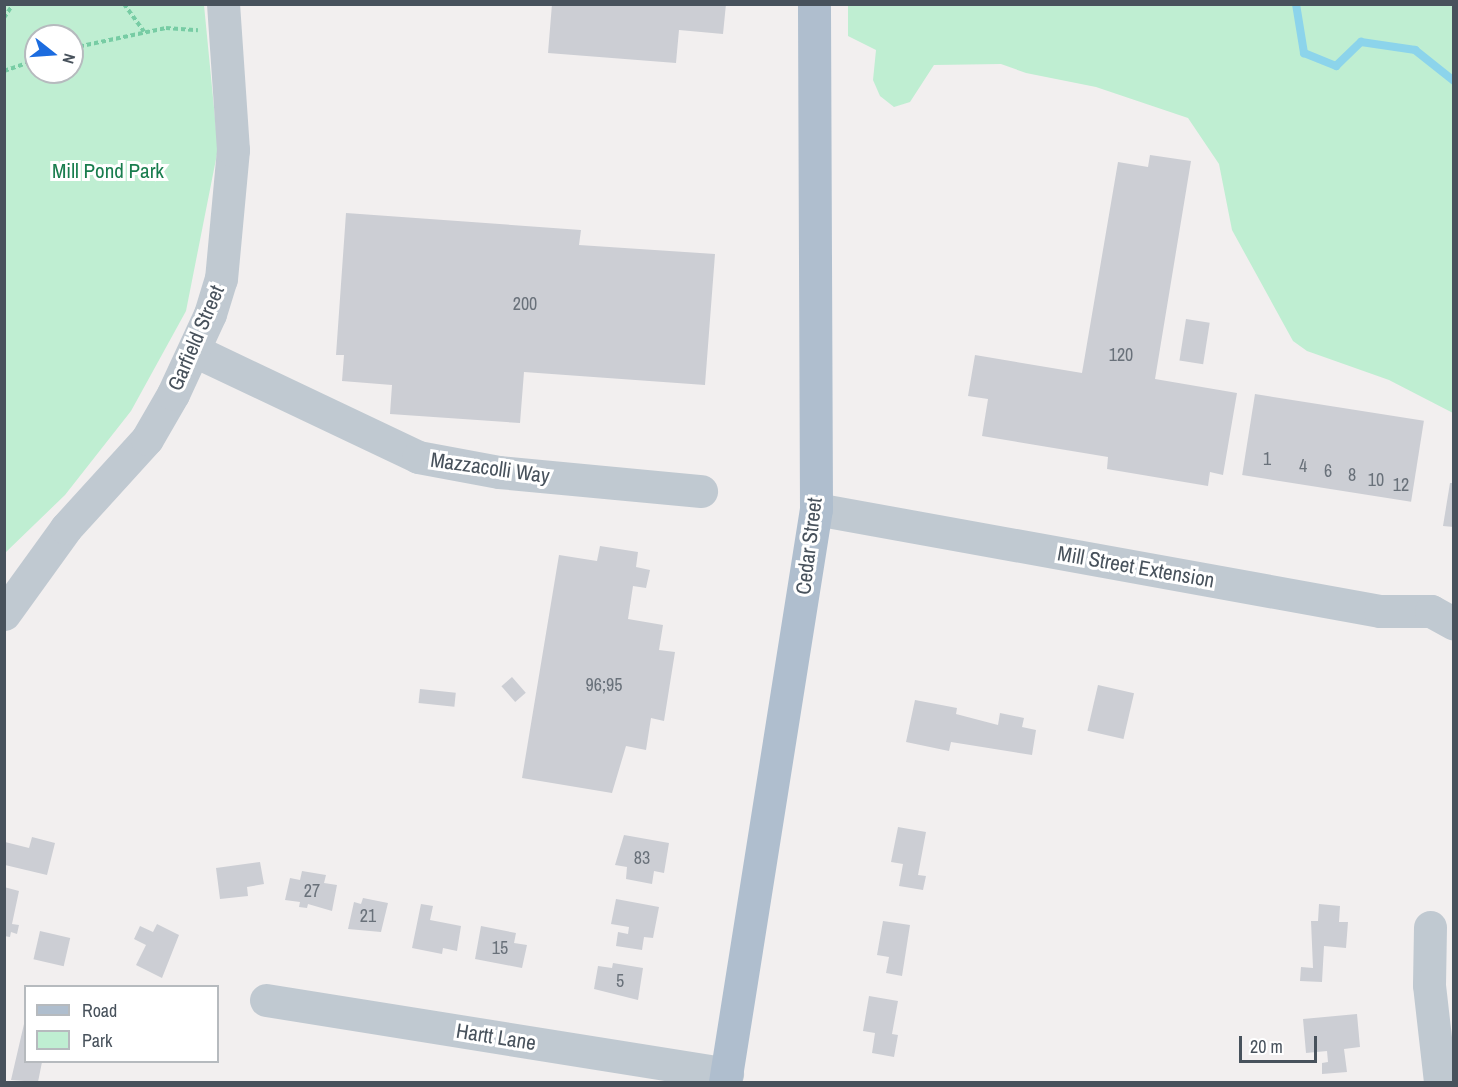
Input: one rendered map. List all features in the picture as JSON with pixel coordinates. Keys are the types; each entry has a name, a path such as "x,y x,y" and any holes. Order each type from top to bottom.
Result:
{"main road":[{"name":"Cedar Street","path":"726,1078 816,509 814,4"}],"street":[{"name":"Garfield Street","path":"4,614 66,528 147,439 195,351 221,279 230,210 233,150 223,4"},
{"name":"Mazzacolli Way","path":"195,351 418,457 490,471 701,491"},
{"name":"Mill Street Extension","path":"816,509 1380,611 1431,611 1454,624"},
{"path":"1430,927 1429,985 1440,1083"},
{"name":"Hartt Lane","path":"266,1000 726,1078"}],"path":[{"path":"4,18 13,4"},
{"path":"124,4 144,32"},
{"path":"84,45 144,32 181,27 202,31"},
{"path":"4,71 24,64"}],"green space":[{"name":"Mill Pond Park","path":"5,5 204,5 218,149 186,311 131,411 65,495 5,553"},
{"path":"848,5 1453,5 1453,413 1389,380 1307,351 1293,341 1232,230 1219,164 1188,118 1096,87 1026,73 1001,64 934,65 910,102 894,107 880,96 873,80 876,50 848,36"}],"building":[{"path":"552,4 726,4 723,34 679,30 676,63 548,53"},
{"path":"1150,155 1191,161 1155,379 1237,393 1223,475 1210,472 1208,486 1107,469 1108,457 982,436 988,399 968,396 975,355 1082,373 1118,162 1148,167"},
{"path":"346,213 581,230 579,245 715,254 705,385 524,372 520,423 390,414 392,385 342,381 344,355 336,355"},
{"path":"1186,319 1210,323 1203,364 1179,360"},
{"path":"1255,394 1424,421 1411,502 1242,475"},
{"path":"1450,483 1454,483 1454,527 1443,526"},
{"path":"600,546 638,552 636,567 650,570 646,588 633,586 628,619 663,625 659,650 675,652 664,721 651,718 646,750 626,746 612,793 522,778 559,555 597,561"},
{"path":"512,677 526,693 515,702 501,686"},
{"path":"1098,685 1134,693 1123,739 1087,731"},
{"path":"420,689 456,693 454,707 419,703"},
{"path":"915,700 957,708 956,714 998,725 1000,713 1024,718 1022,727 1036,730 1032,755 951,742 949,751 906,742"},
{"path":"898,827 926,832 918,875 926,876 923,890 899,886 903,864 891,862"},
{"path":"624,835 669,843 664,873 654,871 652,884 626,879 627,867 615,865"},
{"path":"32,837 55,843 47,875 5,865 5,842 29,848"},
{"path":"260,862 264,884 247,887 248,896 220,899 216,868"},
{"path":"302,871 326,875 324,883 337,885 332,911 308,904 307,908 299,907 300,902 285,900 290,878 300,880"},
{"path":"4,887 19,891 12,924 19,925 17,934 11,932 10,937 4,936"},
{"path":"363,898 388,903 381,932 348,929 354,902 361,904"},
{"path":"616,899 659,907 653,938 644,937 642,950 616,946 618,932 628,934 629,927 611,924"},
{"path":"421,904 433,906 430,920 461,926 457,951 443,948 442,954 412,948"},
{"path":"1319,904 1340,906 1339,922 1348,922 1346,948 1324,946 1322,982 1300,981 1301,967 1313,968 1311,921 1318,921"},
{"path":"883,921 910,925 902,976 886,973 889,957 877,955"},
{"path":"157,924 179,935 162,978 136,965 146,945 134,939 140,926 153,932"},
{"path":"481,926 516,933 514,943 527,945 522,968 475,959"},
{"path":"40,931 70,938 64,966 33,959"},
{"path":"613,963 643,968 638,1000 594,989 598,966 612,968"},
{"path":"869,996 898,1001 892,1034 898,1035 894,1057 872,1053 875,1033 863,1031"},
{"path":"1357,1014 1360,1047 1344,1049 1347,1072 1322,1074 1322,1063 1328,1062 1327,1051 1306,1053 1303,1019"},
{"path":"24,1024 24,1063 42,1063 38,1082 11,1080"}],"waterway":[{"path":"1296,4 1304,53 1336,66 1361,42 1415,50 1454,81"}]}
